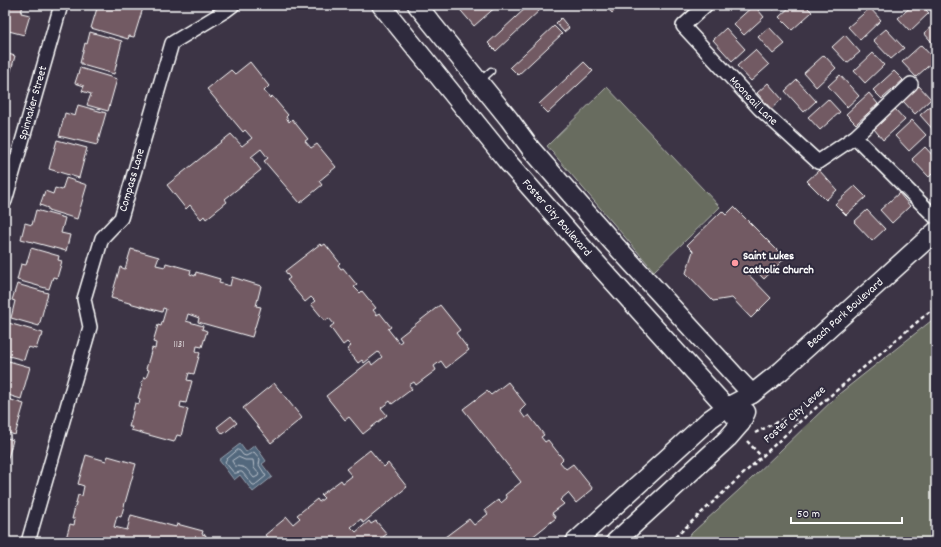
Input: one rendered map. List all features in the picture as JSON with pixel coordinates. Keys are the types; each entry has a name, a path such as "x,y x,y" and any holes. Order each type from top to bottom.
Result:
{"main road":[{"name":"Foster City Boulevard","path":"382,5 506,160 590,257 727,407 747,433"},
{"path":"417,5 485,76 531,149 615,245 752,394"},
{"name":"Beach Park Boulevard","path":"575,542 710,419 727,407 752,394 803,351 936,230"},
{"name":"Beach Park Boulevard","path":"615,542 728,438 747,433 752,394"}],"street":[{"name":"Spinnaker Street","path":"5,202 61,5"},
{"name":"Compass Lane","path":"28,542 90,327 84,299 102,238 121,218 172,43 233,5"},
{"name":"Moonsail Lane","path":"706,5 683,26 760,109 818,162 855,137 911,84"},
{"path":"855,137 936,218"}],"path":[{"name":"Foster City Levee","path":"670,542 824,399 936,306"},
{"path":"762,456 747,433 792,417 796,420 797,424"}],"green space":[{"path":"607,87 720,207 654,271 547,146"},
{"path":"936,317 936,542 682,542 751,479 839,394"}],"water":[{"path":"240,444 246,452 255,445 266,461 262,464 272,477 253,492 240,475 234,480 219,460"}],"building":[{"path":"5,5 23,5 21,13 30,15 24,35 5,30"},
{"path":"98,5 103,7 104,5 132,5 143,8 134,37 129,36 128,39 91,28"},
{"path":"456,5 498,5 474,26"},
{"path":"529,5 536,5 541,9 496,51 488,43"},
{"path":"605,5 621,5 612,13"},
{"path":"754,5 764,17 744,35 733,24"},
{"path":"769,5 779,5 773,10"},
{"path":"792,5 805,5 812,12 792,30 779,17"},
{"path":"913,5 921,5 929,13 910,31 898,18"},
{"path":"870,8 881,20 860,40 848,27"},
{"path":"561,18 569,28 564,32 556,23"},
{"path":"936,22 936,47 924,33"},
{"path":"554,26 562,34 518,75 510,67"},
{"path":"769,27 785,44 773,54 758,37"},
{"path":"726,28 745,49 732,61 713,40"},
{"path":"886,29 904,48 891,59 873,40"},
{"path":"90,32 122,41 114,74 82,65 82,63 80,63 85,43 87,44"},
{"path":"845,35 860,52 847,63 832,47"},
{"path":"921,45 935,60 916,77 902,62"},
{"path":"755,50 769,65 751,81 737,66"},
{"path":"5,53 15,56 5,92"},
{"path":"873,53 884,65 865,83 854,71"},
{"path":"824,55 836,68 816,87 804,73"},
{"path":"250,62 269,86 264,91 270,98 272,96 288,115 286,117 289,122 292,119 308,139 305,141 311,148 317,144 336,167 319,181 322,185 300,203 264,161 268,158 261,149 251,157 261,170 225,199 227,202 206,219 204,216 201,219 190,205 186,209 167,185 231,134 242,146 252,138 245,130 243,132 207,89 231,70 235,74"},
{"path":"584,62 593,71 548,113 539,104"},
{"path":"80,68 117,79 108,111 87,105 91,94 82,91 84,86 75,83"},
{"path":"894,71 903,80 882,99 873,90"},
{"path":"840,75 859,96 847,107 828,86"},
{"path":"797,80 816,101 804,112 785,91"},
{"path":"768,83 782,99 771,109 757,93"},
{"path":"919,86 931,99 915,114 903,101"},
{"path":"869,93 878,104 856,124 846,114"},
{"path":"828,99 840,112 820,130 808,117"},
{"path":"934,103 936,105 936,133 920,115"},
{"path":"78,105 106,113 97,145 59,136 65,113 75,116"},
{"path":"895,109 905,120 883,140 874,129"},
{"path":"912,120 926,135 909,151 895,136"},
{"path":"57,140 87,148 79,178 49,169"},
{"path":"925,147 936,159 936,170 929,177 912,159"},
{"path":"819,170 837,190 826,200 807,181"},
{"path":"66,178 87,185 77,219 48,210 48,208 40,205 45,191 53,194 55,188 62,190"},
{"path":"855,186 866,197 846,215 835,204"},
{"path":"899,193 910,206 892,223 880,210"},
{"name":"Saint Lukes Catholic Church","path":"734,207 785,258 764,279 752,267 747,273 771,298 751,318 732,298 713,301 686,273 693,251 687,245 722,211 726,215"},
{"path":"36,210 65,218 61,233 70,235 66,251 21,239 25,223 32,225"},
{"path":"867,210 885,229 872,241 854,222"},
{"path":"320,244 322,246 325,244 340,263 338,265 341,269 343,268 357,285 354,287 360,293 362,291 376,308 373,310 377,315 380,313 391,327 388,329 399,343 402,341 399,337 440,305 460,330 456,333 469,350 446,368 441,361 434,366 436,370 416,385 414,382 409,385 412,389 392,404 390,401 381,408 387,415 363,434 349,417 345,420 326,396 370,361 372,365 382,357 378,352 364,363 362,360 358,363 347,349 351,346 347,342 343,345 330,327 334,324 329,318 325,321 311,304 315,301 311,297 305,302 287,280 290,278 285,271"},
{"path":"31,248 59,256 58,260 62,261 57,278 53,277 49,289 17,280 21,264 26,265"},
{"path":"131,249 159,257 156,265 165,267 166,263 191,270 190,274 195,276 196,272 220,279 219,283 230,286 232,277 261,286 256,306 261,307 252,337 198,322 199,318 188,314 186,321 203,326 202,329 207,331 202,347 197,346 196,351 200,353 194,374 189,373 187,380 192,381 186,403 181,402 180,407 188,409 181,436 177,435 174,442 131,430 132,427 129,427 135,403 139,404 140,399 138,398 144,377 146,378 149,370 146,369 152,348 155,349 156,343 153,342 158,325 161,326 166,309 163,308 162,312 111,298 120,267 125,269"},
{"path":"17,284 48,293 39,326 11,318 15,301 12,300"},
{"path":"5,322 43,333 36,349 28,347 24,360 5,355"},
{"path":"5,360 30,367 21,399 5,394"},
{"path":"508,382 526,405 520,411 525,418 529,415 544,435 541,437 545,442 548,440 563,459 560,462 566,469 573,464 593,489 576,503 568,493 560,500 564,504 552,513 556,518 526,542 449,542 445,537 469,519 474,525 488,514 485,510 498,500 501,503 507,498 505,495 521,482 463,409 487,391 491,395"},
{"path":"274,383 302,418 271,443 243,408"},
{"path":"5,398 24,404 15,435 5,432"},
{"path":"231,416 237,423 223,434 217,427"},
{"path":"5,437 13,440 5,469"},
{"path":"370,450 384,467 388,463 407,487 363,523 361,519 351,527 356,532 369,521 371,524 376,521 387,534 383,537 386,542 271,542 265,535 287,517 293,524 300,518 297,515 317,499 319,502 324,498 321,495 341,480 343,483 352,476 346,469"},
{"path":"86,455 106,461 108,456 136,464 121,517 117,516 114,527 127,530 131,515 176,527 177,524 203,531 202,534 206,535 204,542 65,542 70,524 74,525 75,519 72,519 78,495 82,496 84,486 78,484"},
{"path":"390,538 393,542 386,542"}],"place":[{"name":"Saint Lukes Catholic Church","path":"735,263"}]}
